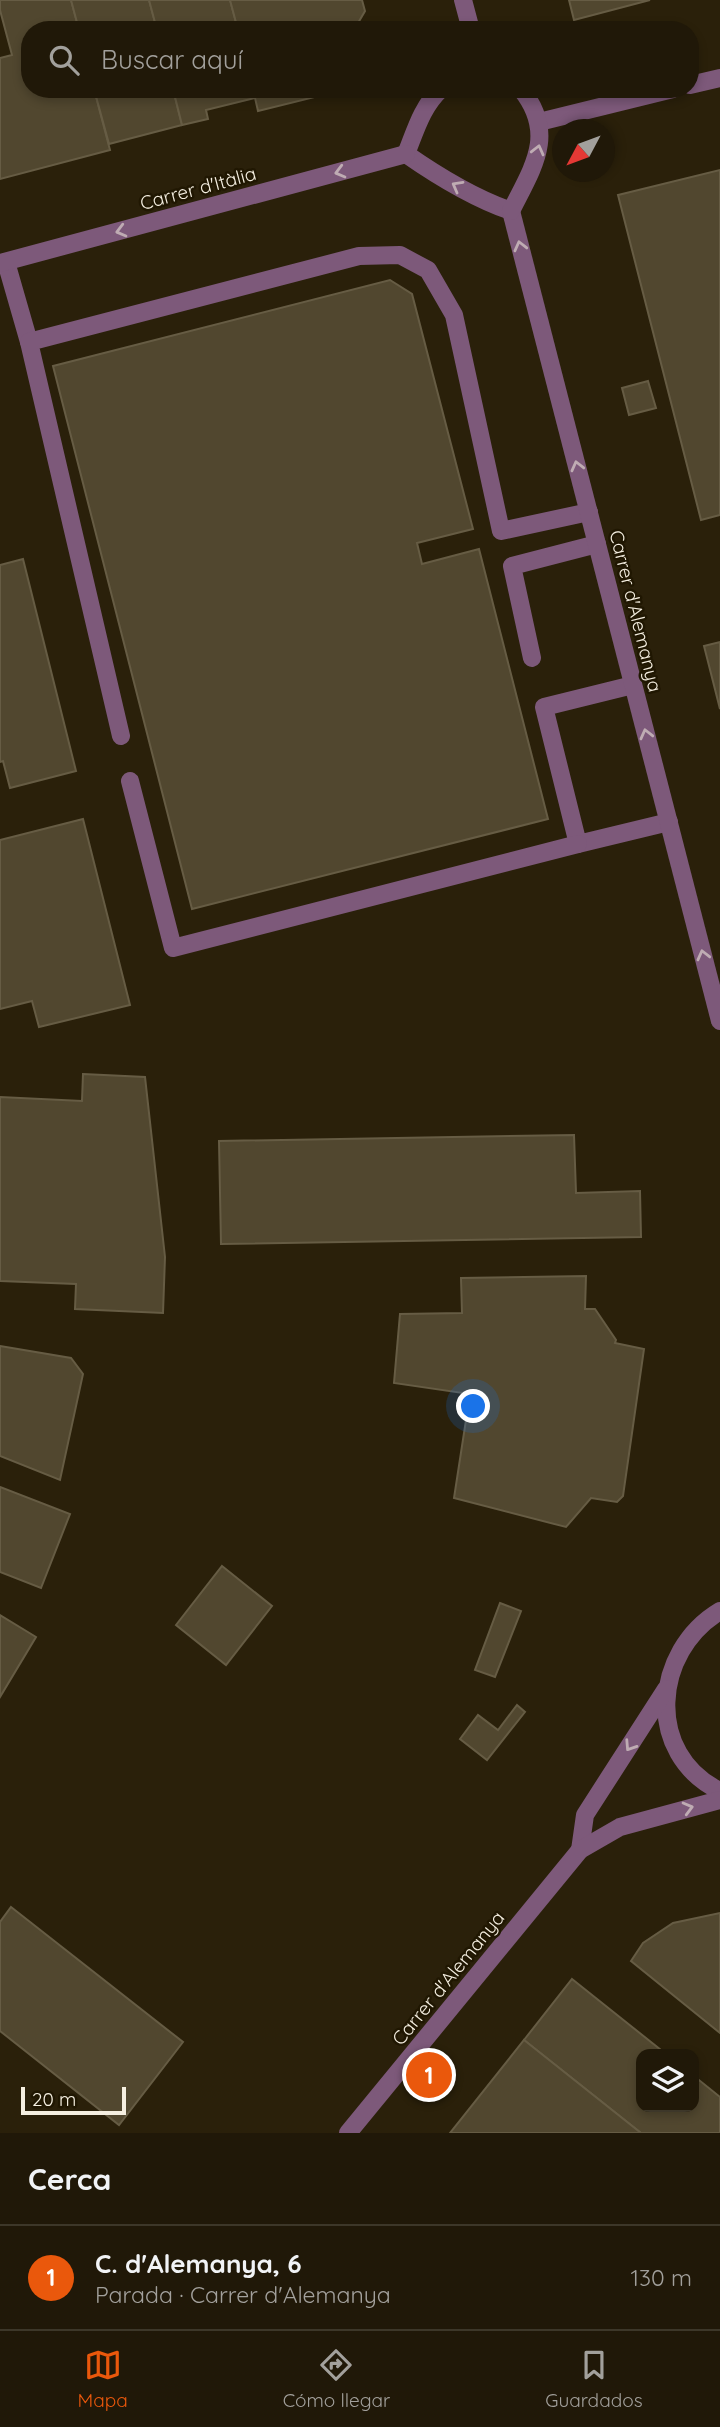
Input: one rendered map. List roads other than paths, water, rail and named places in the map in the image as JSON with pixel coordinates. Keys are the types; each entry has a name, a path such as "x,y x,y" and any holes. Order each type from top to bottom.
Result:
{"street":[{"path":"463,0 469,21"},
{"path":"699,83 720,78"},
{"path":"434,98 424,112 406,154 438,176 486,202 511,211 537,155 541,138 540,122 528,98"},
{"path":"540,122 637,98"},
{"name":"Carrer d'Itàlia","path":"3,262 406,154"},
{"name":"Carrer d'Alemanya","path":"511,211 720,1021"},
{"path":"29,342 359,256 401,255 428,270 454,315 501,531 589,512"},
{"path":"3,262 29,342 121,736"},
{"path":"533,658 512,566 597,544"},
{"path":"578,844 544,707 633,685"},
{"path":"130,781 173,948 669,822"},
{"path":"720,1611 696,1629 685,1642 673,1664 666,1689 666,1708 676,1745 699,1776 720,1791"},
{"path":"580,1850 585,1815 666,1689"},
{"name":"Carrer d'Alemanya","path":"348,2133 580,1850 620,1827 720,1800"}],"place":[{"name":"C. d'Alemanya, 6","path":"429,2075"}]}
